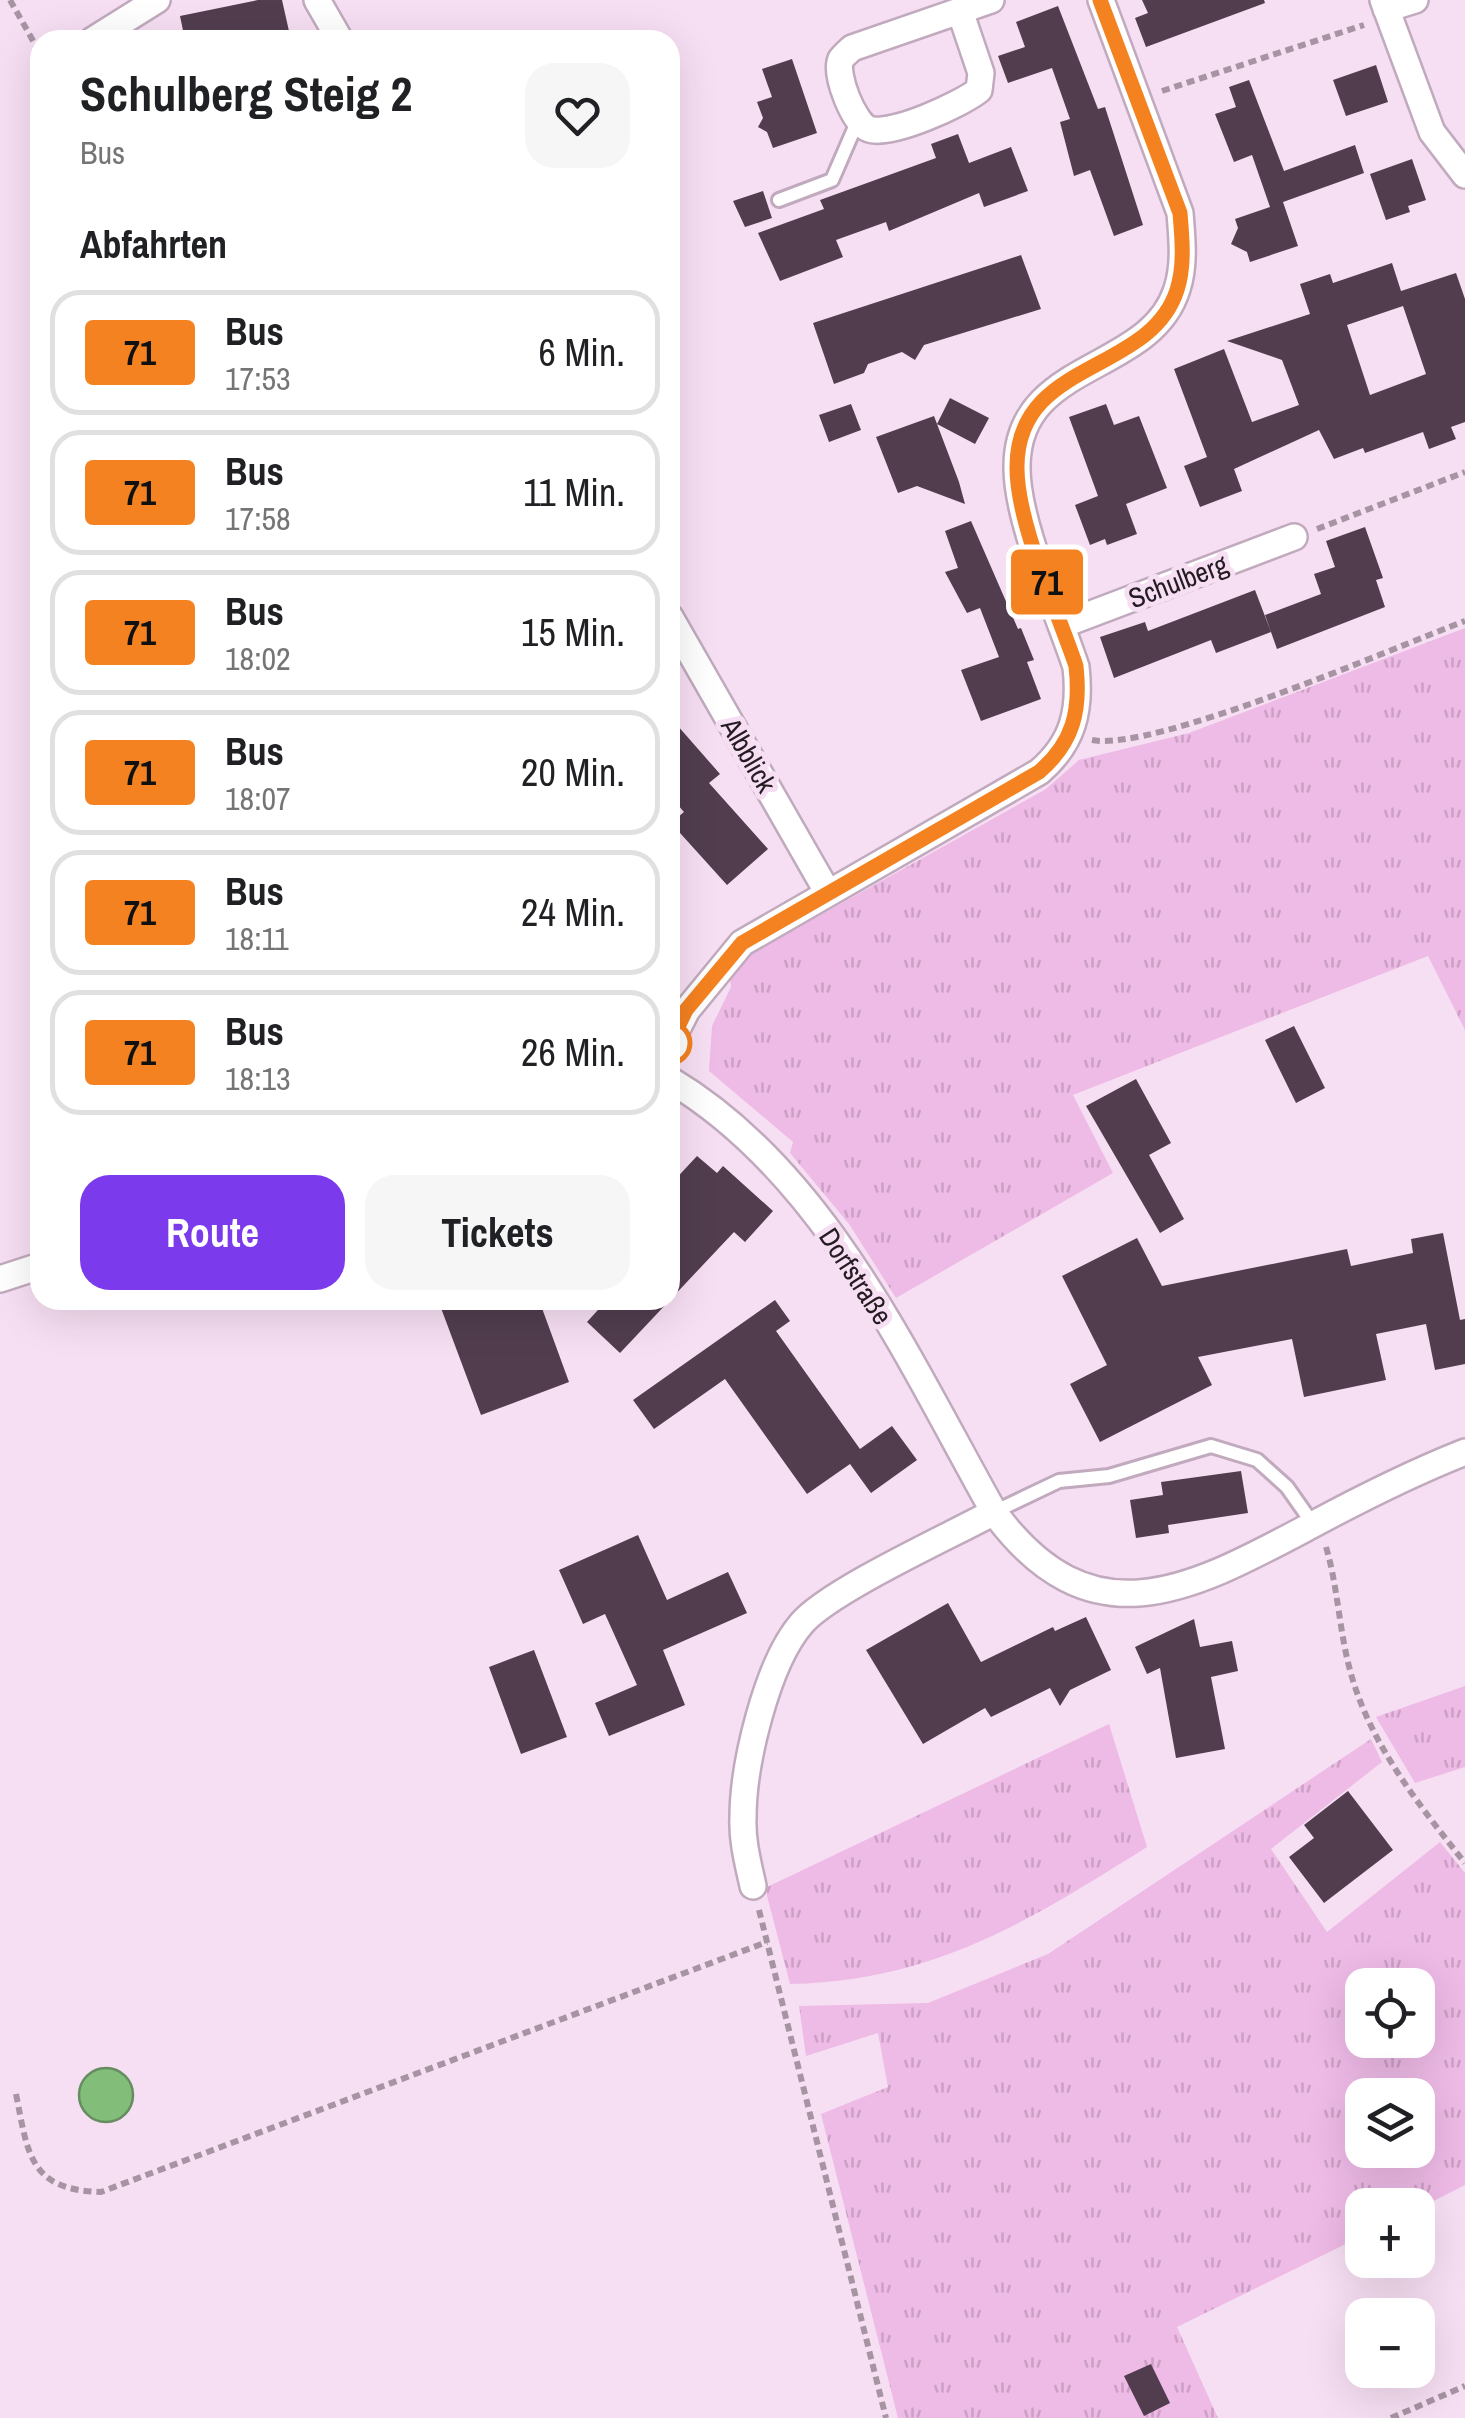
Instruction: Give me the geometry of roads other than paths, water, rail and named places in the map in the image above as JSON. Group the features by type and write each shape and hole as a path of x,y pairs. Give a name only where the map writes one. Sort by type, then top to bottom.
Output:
{"street":[{"path":"109,30 157,0"},
{"path":"317,0 334,30"},
{"path":"960,11 982,73 979,90 964,103 884,131 867,129 858,120 839,72 841,58 852,48 991,0"},
{"path":"680,1004 742,943 1039,772 1072,736 1079,692 1062,625 1020,501 1018,448 1040,403 1069,377 1142,339 1162,318 1177,292 1183,244 1180,213 1100,0"},
{"path":"1415,0 1386,9 1432,132 1465,175"},
{"name":"Schulberg","path":"1062,625 1294,537"},
{"name":"Albblick","path":"680,634 828,893"},
{"name":"Dorfstraße","path":"680,1088 725,1122 821,1222 866,1284 994,1512 1018,1546 1075,1584 1116,1592 1153,1592 1188,1586 1222,1573 1394,1481 1465,1452"},
{"path":"0,1279 30,1269"},
{"path":"753,1886 742,1817 747,1776 759,1724 787,1645 804,1620 832,1601 994,1512"}],"lane":[{"path":"779,200 832,180 858,120"},
{"path":"994,1512 1059,1481 1108,1476 1211,1446 1257,1460 1287,1487 1313,1524"}]}
